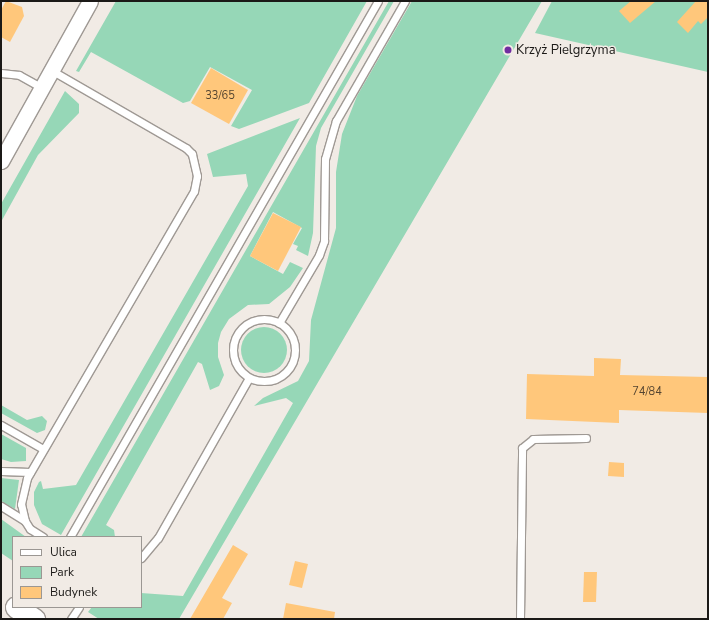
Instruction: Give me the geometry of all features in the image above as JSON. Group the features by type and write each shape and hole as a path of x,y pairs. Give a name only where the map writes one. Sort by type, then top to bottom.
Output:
{"main road":[{"path":"1,597 12,604"},
{"path":"18,608 34,619"}],"street":[{"path":"1,161 90,1"}],"lane":[{"path":"71,536 378,1"},
{"path":"279,323 319,255 324,241 325,159 336,121 405,1"},
{"path":"40,536 30,529 25,521 21,504 30,472 194,191 197,176 192,154 186,148 51,70"},
{"path":"1,73 19,75 42,88"},
{"path":"260,319 279,323 292,337 295,346 291,365 277,378 258,381 249,378 241,372 233,354 237,335 243,328 260,319"},
{"path":"142,557 158,538 249,378"},
{"path":"1,424 43,449"},
{"path":"520,619 522,448 533,439 586,438"},
{"path":"1,471 30,472"},
{"path":"1,506 25,521"},
{"path":"71,619 79,608"}],"green space":[{"path":"116,1 367,1 309,103 239,129 231,126 252,90 210,67 190,101 183,103 91,52 79,72 76,71"},
{"path":"389,1 394,1 321,128 316,146 313,233 308,256 296,250 298,246 293,244 302,228 273,212 250,256 283,274 290,262 303,268 290,287 269,304 248,305 229,319 221,332 218,343 218,357 224,375 219,386 210,390 202,364 198,362 106,525 114,530 115,536 82,536"},
{"path":"412,1 542,1 179,619 99,619 88,612 91,608 142,608 142,593 183,596 293,403 286,398 254,406 263,398 298,381 309,361 311,320 336,228 336,172 342,134 357,96"},
{"path":"552,1 708,1 708,72 535,33"},
{"path":"65,91 79,104 79,113 38,155 1,222 1,204"},
{"path":"300,118 61,535 42,524 34,505 34,492 39,482 41,481 43,489 76,485 248,186 246,174 213,177 207,154"},
{"path":"264,327 277,331 283,337 287,350 283,363 277,369 264,373 251,369 245,363 241,350 245,337 251,331"},
{"path":"1,405 27,420 42,416 47,421 45,430 37,433 1,413"},
{"path":"1,434 26,448 26,461 11,462 1,459"},
{"path":"1,478 19,480 15,509 1,501"},
{"path":"1,519 25,536 12,536 12,560 1,553"}],"building":[{"path":"6,1 22,7 24,16 10,42 1,37 1,10"},
{"path":"631,1 656,1 630,23 619,11"},
{"path":"696,1 708,1 708,17 701,24 698,21 688,33 677,22"},
{"path":"211,68 248,90 229,124 191,103"},
{"path":"273,213 301,227 278,271 250,256"},
{"path":"594,358 621,359 620,375 708,377 708,413 619,410 619,423 526,419 527,374 594,376"},
{"path":"609,462 624,463 624,477 608,476"},
{"path":"233,545 248,554 222,598 232,603 223,619 190,619"},
{"path":"295,561 308,564 302,588 289,585"},
{"path":"584,572 597,572 596,602 583,602"},
{"path":"286,603 335,612 334,619 283,619"}],"place":[{"name":"Krzyż Pielgrzyma","path":"508,50"}]}
